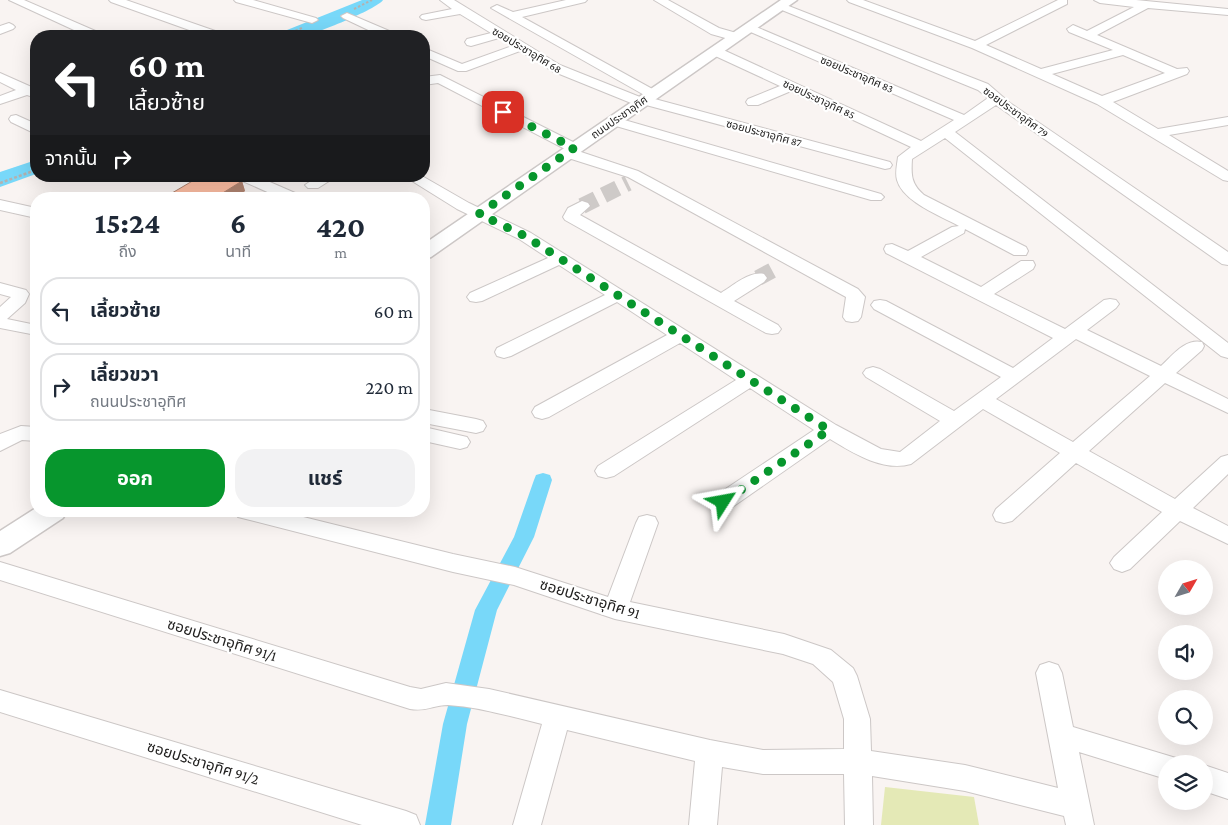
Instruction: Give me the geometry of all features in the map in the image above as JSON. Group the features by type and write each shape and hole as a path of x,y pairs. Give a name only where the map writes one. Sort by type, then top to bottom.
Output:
{"main road":[{"name":"ถนนประชาอุทิศ","path":"430,249 785,3"},
{"path":"0,545 43,517"}],"street":[{"path":"15,0 82,30"},
{"path":"115,0 200,30"},
{"path":"240,0 312,20"},
{"name":"ซอยประชาอุทิศ 68","path":"446,0 556,68 645,99"},
{"path":"512,16 581,0"},
{"name":"ซอยประชาอุทิศ 83","path":"660,0 716,31 743,33 965,120"},
{"path":"853,0 976,45 1042,73 1102,101 1224,171"},
{"path":"1100,0 1228,12"},
{"path":"976,45 1063,2"},
{"name":"ซอยประชาอุทิศ 79","path":"785,3 982,87 1228,260"},
{"path":"1088,35 1147,4"},
{"path":"497,8 645,99"},
{"path":"426,17 462,10"},
{"path":"348,13 379,30"},
{"path":"910,21 925,16"},
{"path":"1073,29 1124,51 1180,71 1102,101"},
{"path":"471,42 499,34"},
{"path":"430,80 520,47"},
{"name":"ซอยประชาอุทิศ 85","path":"715,51 923,147"},
{"path":"1042,73 1124,51"},
{"path":"430,55 462,68"},
{"path":"0,77 30,90"},
{"path":"430,80 440,79 555,140 571,151 614,166 633,180 856,297 852,317"},
{"path":"753,102 791,86"},
{"path":"0,100 30,93"},
{"path":"982,294 1023,258 919,198 909,190 903,180 905,157 987,106 996,98"},
{"name":"ซอยประชาอุทิศ 87","path":"645,99 885,165"},
{"path":"16,119 30,127"},
{"path":"614,121 876,197"},
{"path":"1157,133 1228,121"},
{"path":"946,132 1228,352"},
{"path":"18,139 30,134"},
{"path":"761,164 788,139"},
{"path":"257,182 281,192"},
{"path":"313,185 319,182"},
{"path":"423,182 479,214 525,236 829,430 875,455 890,460 904,459 1110,304"},
{"path":"0,204 30,212"},
{"path":"582,206 574,211 571,216 772,329"},
{"path":"909,257 958,230"},
{"path":"892,248 982,294 1163,375 1228,407"},
{"path":"476,297 561,258"},
{"path":"721,301 788,260"},
{"path":"0,288 20,294 18,299 0,316"},
{"path":"504,352 618,295"},
{"path":"880,305 1014,376"},
{"path":"0,323 30,329"},
{"path":"542,412 681,335"},
{"path":"1004,515 1195,346"},
{"path":"873,373 955,421"},
{"path":"606,472 751,380"},
{"path":"982,400 1177,510 1228,536"},
{"path":"430,417 476,426"},
{"path":"723,502 829,430"},
{"path":"0,444 16,434 30,432"},
{"path":"430,435 460,442"},
{"path":"1122,563 1228,462"},
{"name":"ซอยประชาอุทิศ 91","path":"270,517 516,576 615,609 784,644 822,657 844,676 857,719 859,825"},
{"path":"615,609 646,523"},
{"name":"ซอยประชาอุทิศ 91/1","path":"0,571 410,698 421,700 446,694 489,700 558,716"},
{"path":"1049,673 1079,816"},
{"name":"ซอยประชาอุทิศ 91/2","path":"0,701 404,824"},
{"path":"528,825 558,716 710,752 763,762 858,761 965,778 1079,816"},
{"path":"1062,735 1158,765"},
{"path":"703,825 710,752"},
{"path":"1213,781 1228,786"}],"path":[{"path":"348,13 372,0"},
{"path":"297,30 302,28"},
{"path":"0,183 30,172"}],"green space":[{"path":"885,787 974,797 979,825 881,825"}],"building":[{"path":"191,182 240,182 224,192 174,192"}],"waterway":[{"path":"303,30 360,8 375,0"},
{"path":"0,180 30,169"},
{"path":"438,825 455,724 486,610 524,537 543,480"}],"tunnel":[{"path":"582,206 628,183"},
{"path":"758,278 773,270"}],"route":[{"path":"503,112 574,148 479,214 525,236 829,430 723,502"}]}
